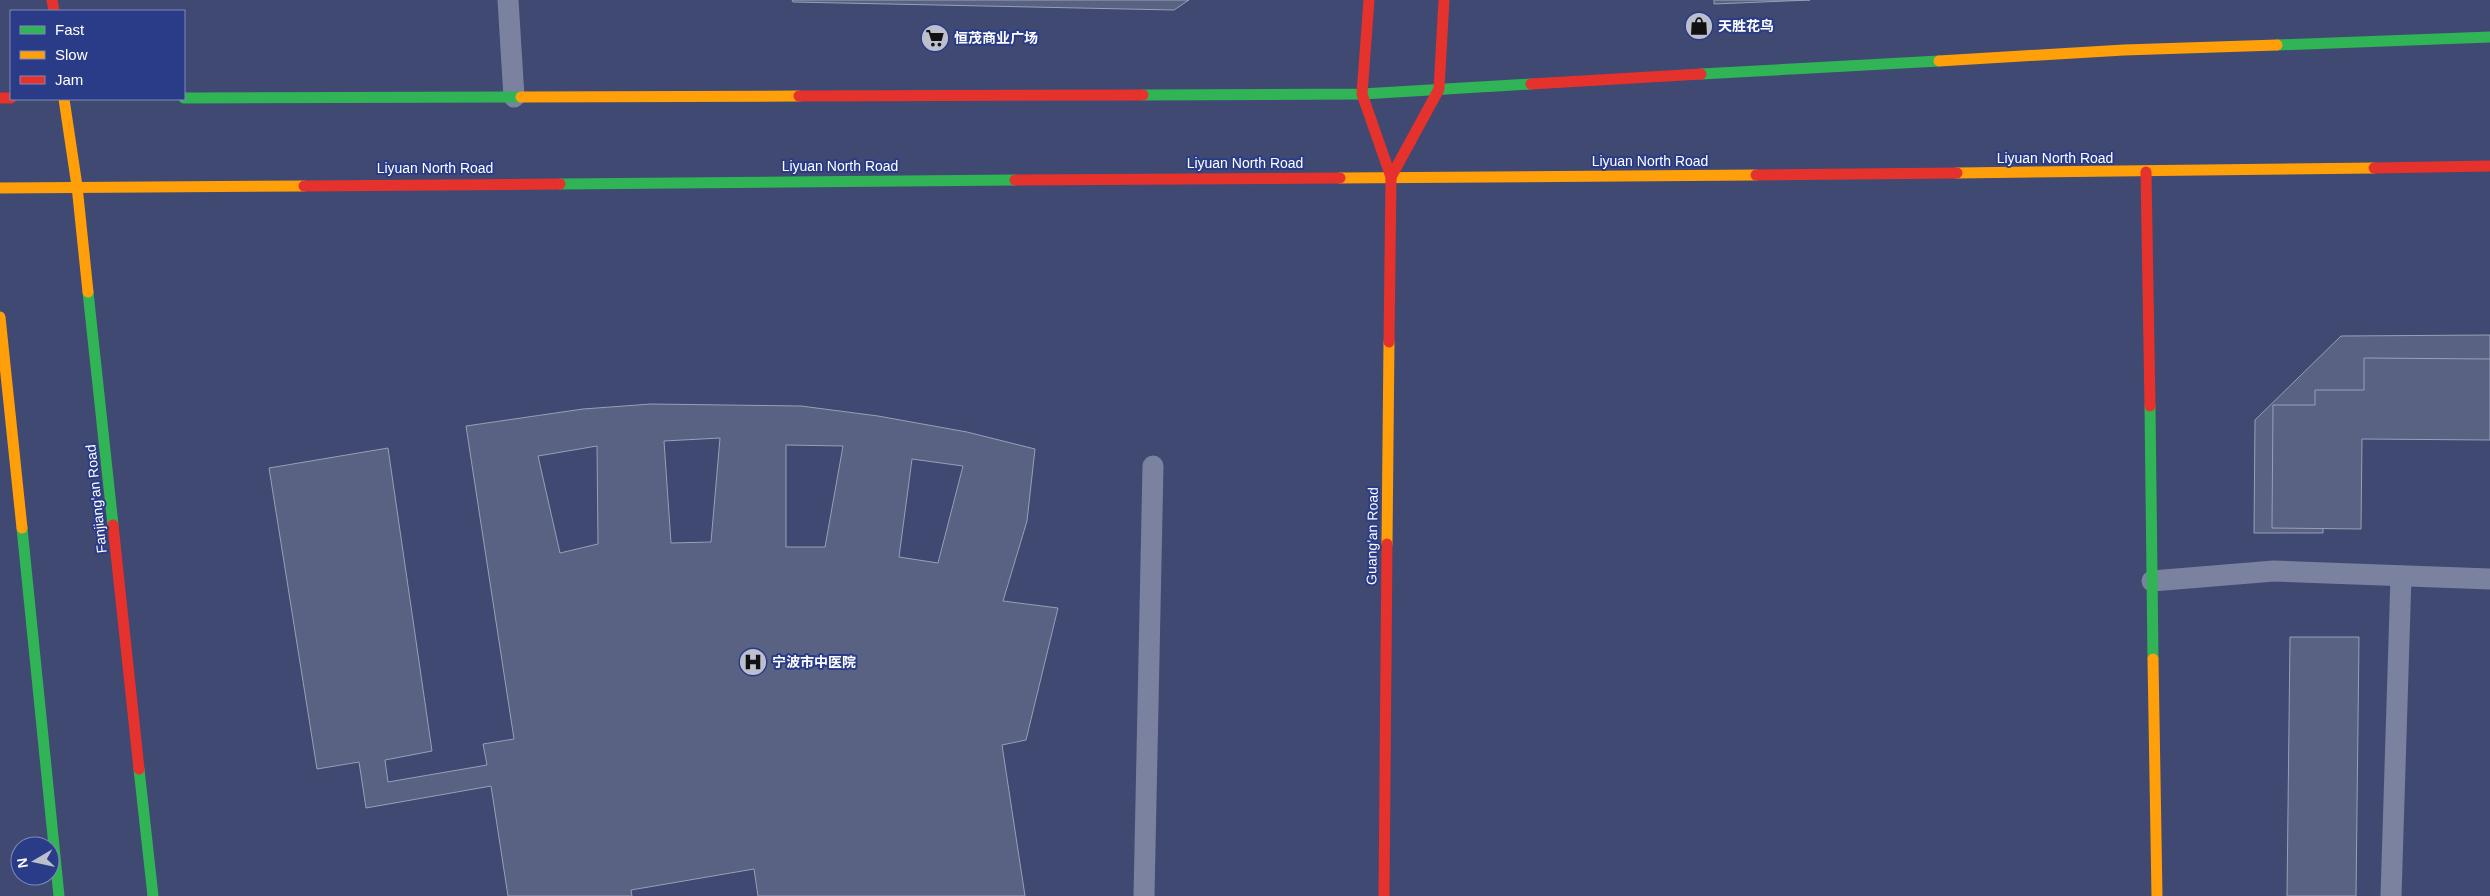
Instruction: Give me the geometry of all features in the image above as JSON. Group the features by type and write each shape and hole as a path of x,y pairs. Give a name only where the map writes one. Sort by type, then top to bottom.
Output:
{"main road":[{"name":"Guang'an Road","path":"1369,0 1362,94 1391,177 1384,896"},
{"name":"Guang'an Road","path":"1391,177 1439,89 1444,0"},
{"path":"185,98 1362,94 2124,50 2490,36"},
{"name":"Fanjiang'an Road","path":"64,100 77,186 153,896"},
{"name":"Liyuan North Road","path":"0,188 2146,172 2490,166"},
{"path":"2146,172 2157,896"},
{"path":"0,317 59,896"}],"lane":[{"path":"508,0 514,97"},
{"path":"1144,896 1153,466"},
{"path":"2152,581 2274,571 2490,579"},
{"path":"2391,896 2401,576"}],"building":[{"path":"792,0 1189,0 1174,10 793,2"},
{"path":"1714,0 1810,0 1714,4"},
{"path":"2490,335 2490,425 2325,425 2323,533 2254,533 2255,420 2341,336"},
{"path":"2364,358 2490,359 2490,440 2362,439 2361,529 2272,528 2273,405 2315,405 2315,390 2364,390"},
{"path":"651,404 801,406 878,416 967,432 1035,449 1027,521 1003,601 1058,608 1026,740 1002,745 1025,896 758,896 754,869 631,890 632,896 508,896 491,786 366,808 359,762 317,769 269,468 388,448 432,751 385,760 388,782 487,765 483,744 514,739 466,426 583,409","holes":["720,438 711,542 671,543 664,441","786,445 843,446 825,547 786,547","597,446 598,544 560,553 538,456","912,459 963,466 938,563 899,557"]},
{"path":"2290,637 2359,637 2356,896 2287,896"}],"traffic: fast":[{"path":"2277,45 2490,37"},
{"path":"1701,74 1939,61"},
{"path":"1143,95 1362,94 1531,84"},
{"path":"185,98 521,97"},
{"path":"560,184 1015,180"},
{"path":"88,292 113,525"},
{"path":"2150,406 2153,659"},
{"path":"22,528 59,896"},
{"path":"139,769 153,896"}],"traffic: slow":[{"path":"1939,61 2124,50 2277,45"},
{"path":"521,97 799,96"},
{"path":"64,100 77,186 88,292"},
{"path":"1957,173 2374,168"},
{"path":"1340,178 1756,175"},
{"path":"0,188 304,186"},
{"path":"0,317 22,528"},
{"path":"1387,544 1389,342"},
{"path":"2153,659 2157,896"}],"traffic: jam":[{"path":"52,0 54,10"},
{"path":"1369,0 1362,94 1391,177 1389,342"},
{"path":"1391,177 1439,89 1444,0"},
{"path":"1531,84 1701,74"},
{"path":"799,96 1143,95"},
{"path":"0,98 10,98"},
{"path":"2374,168 2490,166"},
{"path":"2146,172 2150,406"},
{"path":"1756,175 1957,173"},
{"path":"1015,180 1340,178"},
{"path":"304,186 560,184"},
{"path":"113,525 139,769"},
{"path":"1384,896 1387,544"}],"place":[{"name":"天胜花鸟","path":"1699,26"},
{"name":"恒茂商业广场","path":"935,38"},
{"name":"宁波市中医院","path":"753,662"}]}
